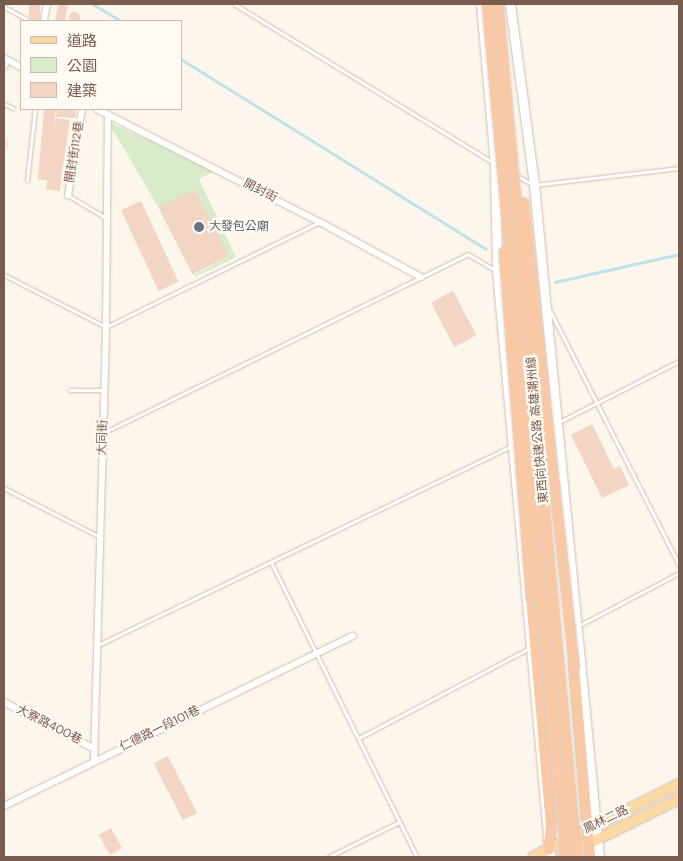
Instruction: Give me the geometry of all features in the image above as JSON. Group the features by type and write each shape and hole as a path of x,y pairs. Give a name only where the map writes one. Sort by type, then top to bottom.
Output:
{"highway":[{"name":"東西向快速公路 高雄潮州線","path":"487,4 499,165 564,857"},
{"name":"東西向快速公路 高雄潮州線","path":"498,4 577,857"},
{"path":"504,62 509,82 528,233 574,667 593,826 594,842 590,857"},
{"path":"499,165 510,342 551,824 550,853"}],"main road":[{"path":"480,4 499,165 497,271 550,853"},
{"path":"510,4 534,185 577,626 593,826"},
{"name":"鳳林二路","path":"533,857 550,853 593,826 679,784"},
{"name":"鳳林二路","path":"564,857 679,799"},
{"path":"594,842 599,857"}],"street":[{"path":"44,20 47,4"},
{"path":"6,59 20,66"},
{"name":"開封街112巷","path":"68,196 82,110"},
{"name":"開封街","path":"99,110 320,222 421,277"},
{"name":"大同街","path":"94,761 106,327 108,115"},
{"name":"仁德路一段101巷","path":"4,806 316,652 353,636"},
{"name":"大寮路400巷","path":"4,702 95,748"}],"lane":[{"path":"234,4 534,185 679,168"},
{"path":"4,7 25,18"},
{"path":"4,68 6,59"},
{"path":"4,104 13,108"},
{"path":"27,180 35,110"},
{"path":"68,196 107,219"},
{"path":"4,275 106,327 320,222"},
{"path":"103,433 468,254 544,302 552,310 679,565"},
{"path":"97,645 512,446 679,361"},
{"path":"70,390 104,390"},
{"path":"4,488 100,537"},
{"path":"271,562 417,857"},
{"path":"577,626 679,573"},
{"path":"358,738 530,648"},
{"path":"328,857 399,822"}],"green space":[{"path":"108,122 217,170 199,179 236,257 195,277 194,275 229,256 195,190 159,208"}],"building":[{"path":"29,4 40,4 40,20 29,20"},
{"path":"58,4 68,5 65,20 55,20"},
{"path":"74,11 79,15 78,20 70,20 68,17"},
{"path":"44,110 56,110 50,181 38,180"},
{"path":"57,110 76,110 75,118 56,117"},
{"path":"56,118 70,120 60,191 46,189"},
{"name":"大發包公廟","path":"195,189 229,256 193,274 158,208"},
{"path":"141,201 179,282 159,291 121,210"},
{"path":"453,291 476,335 454,347 431,303"},
{"path":"592,424 614,469 620,466 629,485 602,498 571,435"},
{"path":"168,756 197,813 183,820 154,763"},
{"path":"111,828 122,848 110,855 99,835"}],"waterway":[{"path":"93,4 119,20"},
{"path":"182,60 486,249"},
{"path":"555,282 679,254"}],"place":[{"name":"大發包公廟","path":"199,227"}]}
